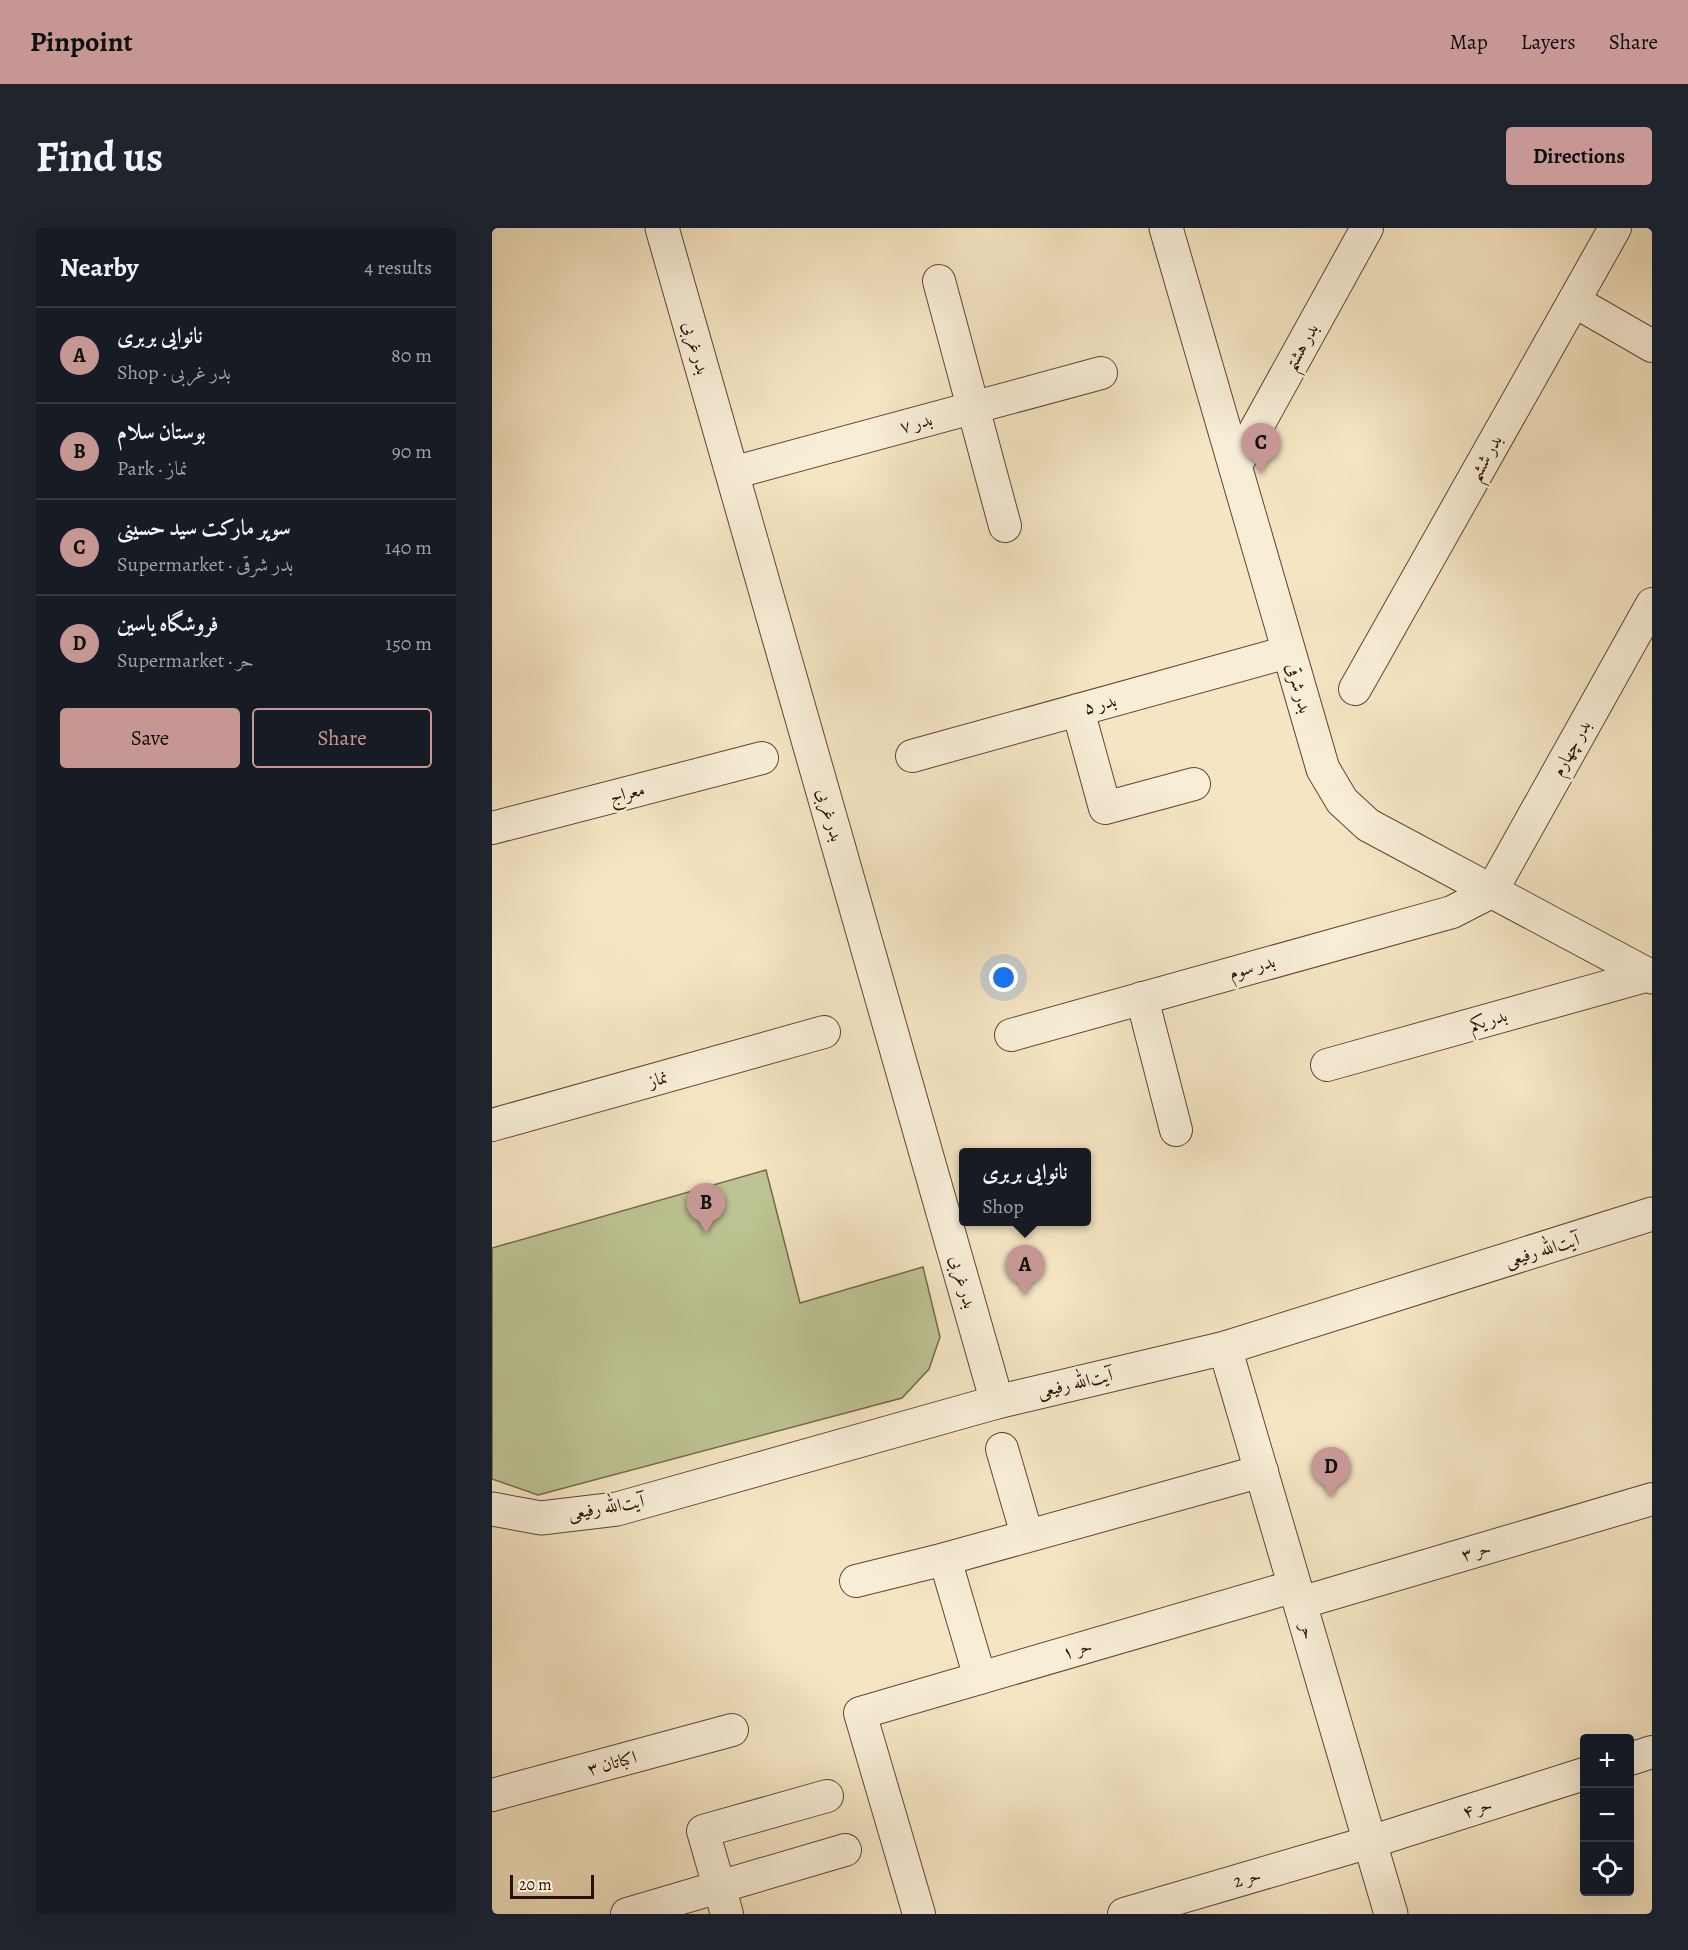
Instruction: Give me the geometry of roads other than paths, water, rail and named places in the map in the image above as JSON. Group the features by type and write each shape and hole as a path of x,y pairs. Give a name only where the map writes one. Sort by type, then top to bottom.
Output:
{"street":[{"name":"بدر غربی","path":"662,228 997,1402"},
{"name":"بدر شرقی","path":"1166,228 1323,769 1342,801 1368,825 1650,976"},
{"name":"بدر هشتم","path":"1235,466 1367,228"},
{"name":"بدر ششم","path":"1355,689 1615,228"},
{"path":"939,280 1005,526"},
{"path":"1574,301 1652,346"},
{"name":"بدر ۷","path":"732,473 1101,373"},
{"name":"بدر چهارم","path":"1491,892 1650,611"},
{"name":"بدر ۵","path":"912,756 1288,652"},
{"path":"1078,710 1105,808 1194,784"},
{"name":"معراج","path":"492,828 762,758"},
{"name":"بدر سوم","path":"1011,1035 1452,912 1491,892"},
{"name":"بدر یکم","path":"1327,1065 1650,976"},
{"path":"1142,998 1176,1130"},
{"name":"نماز","path":"492,1125 824,1032"},
{"name":"آیت‌الله رفیعی","path":"492,1509 541,1518 617,1509 997,1402 1226,1348 1652,1214"},
{"name":"حر","path":"1226,1348 1391,1914"},
{"path":"1002,1449 1027,1535"},
{"path":"856,1581 945,1559 1262,1471"},
{"name":"حر ۳","path":"1298,1594 1652,1499"},
{"path":"945,1559 980,1678"},
{"name":"حر ۱","path":"919,1914 860,1713 980,1678 1298,1594"},
{"name":"اکباتان ۳","path":"492,1795 732,1730"},
{"path":"1634,1757 1652,1752"},
{"name":"حر ۴","path":"1370,1842 1580,1775"},
{"path":"723,1901 703,1831 826,1796"},
{"name":"حر 2","path":"1124,1914 1370,1842"},
{"path":"627,1914 723,1901 845,1850"}],"place":[{"name":"سوپر مارکت سید حسینی","path":"1261,473"},
{"name":"بوستان سلام","path":"706,1233"},
{"name":"نانوایی بربری","path":"1025,1295"},
{"name":"فروشگاه یاسین","path":"1331,1497"}]}
